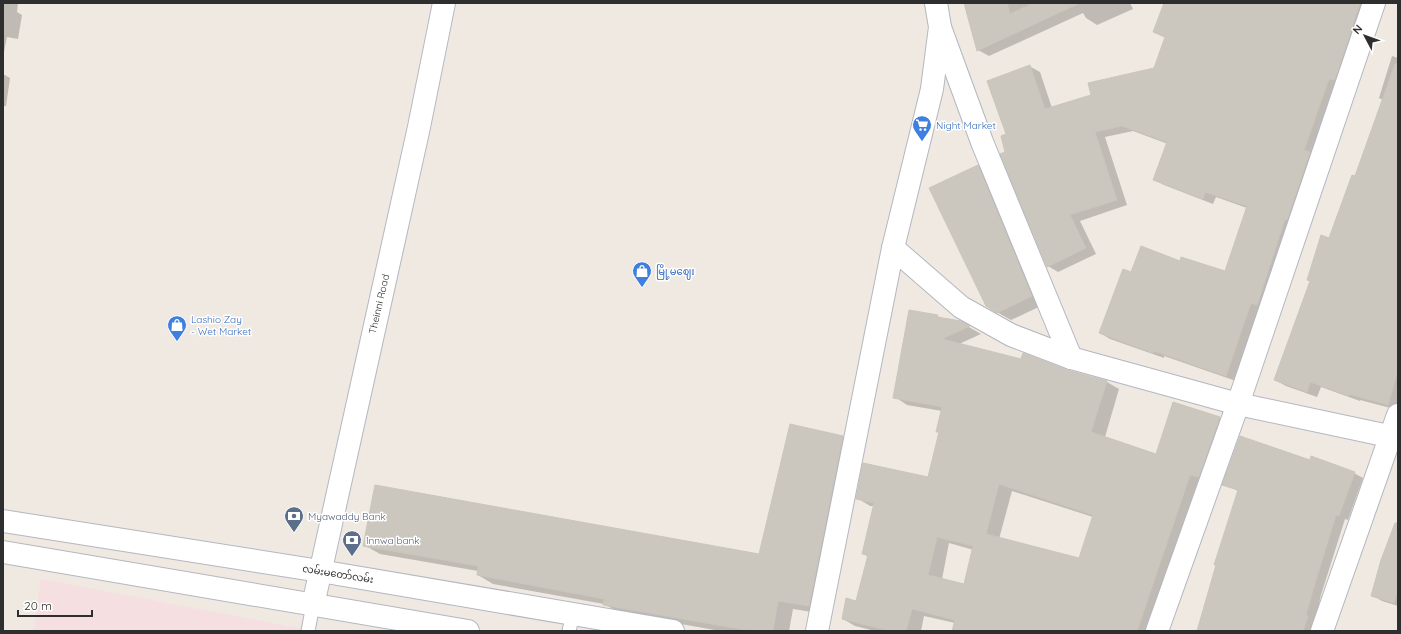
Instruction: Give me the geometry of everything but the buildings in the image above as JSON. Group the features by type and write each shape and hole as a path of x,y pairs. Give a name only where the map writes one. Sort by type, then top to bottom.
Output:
{"main road":[{"name":"Theinni Road","path":"313,605 419,127 444,3"},
{"path":"936,3 940,27 982,142 1071,358"},
{"path":"1156,631 1238,404 1374,3"},
{"path":"817,631 893,248 932,89 940,27"},
{"path":"893,248 961,307 1011,335 1071,358 1238,404 1394,438"},
{"path":"1322,631 1394,438 1398,415"},
{"name":"လမ်းမတော်လမ်း","path":"7,522 320,571 571,623 673,631"},
{"path":"7,522 6,553 468,631"}],"lane":[{"path":"308,631 313,605"}],"shaded area":[{"path":"41,579 314,631 34,631"}],"place":[{"name":"Night Market","path":"922,142"},
{"name":"မြို့မဈေး","path":"642,288"},
{"name":"Lashio Zay - Wet Market","path":"177,342"},
{"name":"Myawaddy Bank","path":"294,533"},
{"name":"Innwa bank","path":"352,557"}]}
